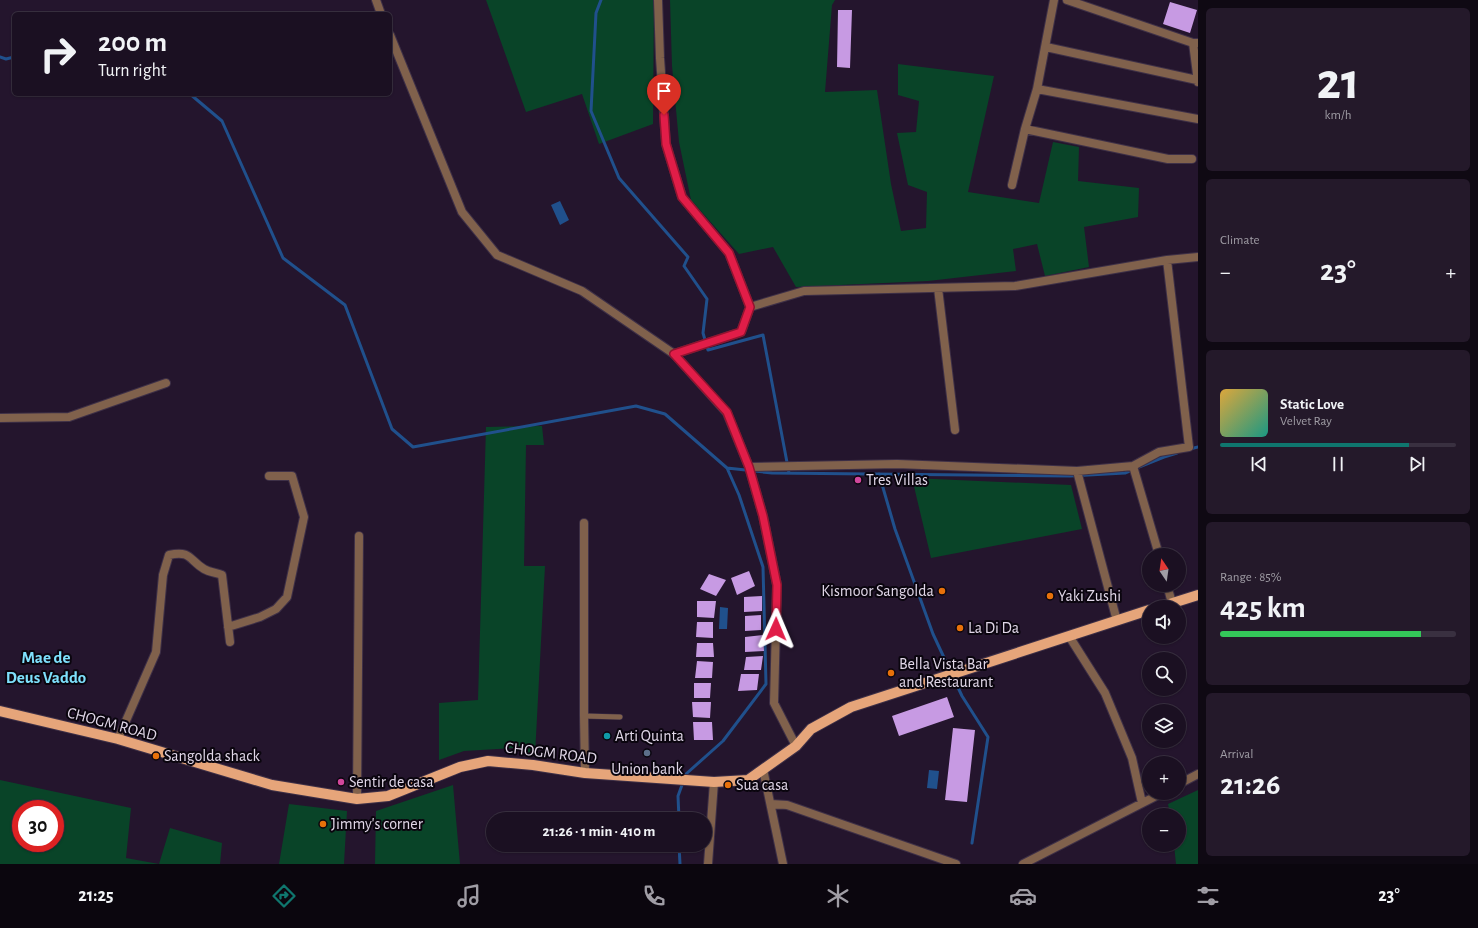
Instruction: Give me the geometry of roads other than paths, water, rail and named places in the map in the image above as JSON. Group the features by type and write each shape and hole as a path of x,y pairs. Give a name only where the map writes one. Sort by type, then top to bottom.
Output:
{"main road":[{"path":"1182,600 1198,595"},
{"name":"CHOGM ROAD","path":"0,710 118,739 272,785 357,799 388,796 460,767 488,761 533,765 585,773 714,782 748,780 796,746 811,729 851,706 1142,612"}],"street":[{"path":"376,0 380,12"},
{"path":"658,0 660,58 666,144 682,197 729,253 750,307 741,332 674,354"},
{"path":"1012,185 1025,129 1037,90 1054,0"},
{"path":"1046,47 1198,81 1195,43 1068,0"},
{"path":"392,40 462,212 497,255 582,290 674,354 727,412 749,467 763,516 777,585 774,703 796,746"},
{"path":"1037,90 1198,119"},
{"path":"1025,129 1168,159 1192,159"},
{"path":"750,307 804,291 1015,286 1167,260 1198,257"},
{"path":"749,467 897,464 1077,472 1133,466 1159,452 1189,447 1167,260"},
{"path":"938,288 955,430"},
{"path":"0,418 69,417 166,383"},
{"path":"1133,466 1157,548"},
{"path":"1077,472 1117,621"},
{"path":"228,627 260,617 276,609 287,597 304,517 292,476 270,476"},
{"path":"584,523 585,773"},
{"path":"357,799 359,536"},
{"path":"118,739 156,652 163,575 169,555 178,553 188,556 204,569 222,575 230,642"},
{"path":"1069,636 1105,693 1132,758 1142,803"},
{"path":"763,769 783,864"},
{"path":"1186,780 1198,774"},
{"path":"708,864 714,782"},
{"path":"1023,864 1148,800"},
{"path":"770,804 787,805 956,864"}],"lane":[{"path":"584,716 620,717"}],"water":[{"path":"560,201 569,220 560,225 551,205"},
{"path":"720,607 728,608 727,629 719,629"},
{"path":"929,770 939,771 937,789 927,788"}],"waterway":[{"path":"601,0 596,13 591,111 619,178 688,257 684,266 707,299 703,333 708,350 763,335 789,473"},
{"path":"0,57 6,59 12,58"},
{"path":"192,96 222,121 283,258 345,305 392,429 413,447 636,406 665,414 727,468 739,495 763,567 766,684 723,741 686,774 678,796 679,812"},
{"path":"1190,449 1198,447"},
{"path":"1139,467 1177,453"},
{"path":"727,468 772,473 1070,476 1125,473 1132,470"},
{"path":"879,474 895,529 933,634 962,696 988,737 972,843"},
{"path":"679,852 680,864"}],"place":[{"name":"Tres Villas","path":"858,480"},
{"name":"Kismoor Sangolda","path":"942,591"},
{"name":"Yaki Zushi","path":"1050,596"},
{"name":"La Di Da","path":"960,628"},
{"name":"Bella Vista Bar and Restaurant","path":"891,673"},
{"name":"Arti Quinta","path":"607,736"},
{"name":"Union bank","path":"647,753"},
{"name":"Sangolda shack","path":"156,756"},
{"name":"Sentir de casa","path":"341,782"},
{"name":"Sua casa","path":"728,785"},
{"name":"Jimmy's corner","path":"323,824"}],"district":[{"name":"Mae de Deus Vaddo","path":"46,667"}]}
